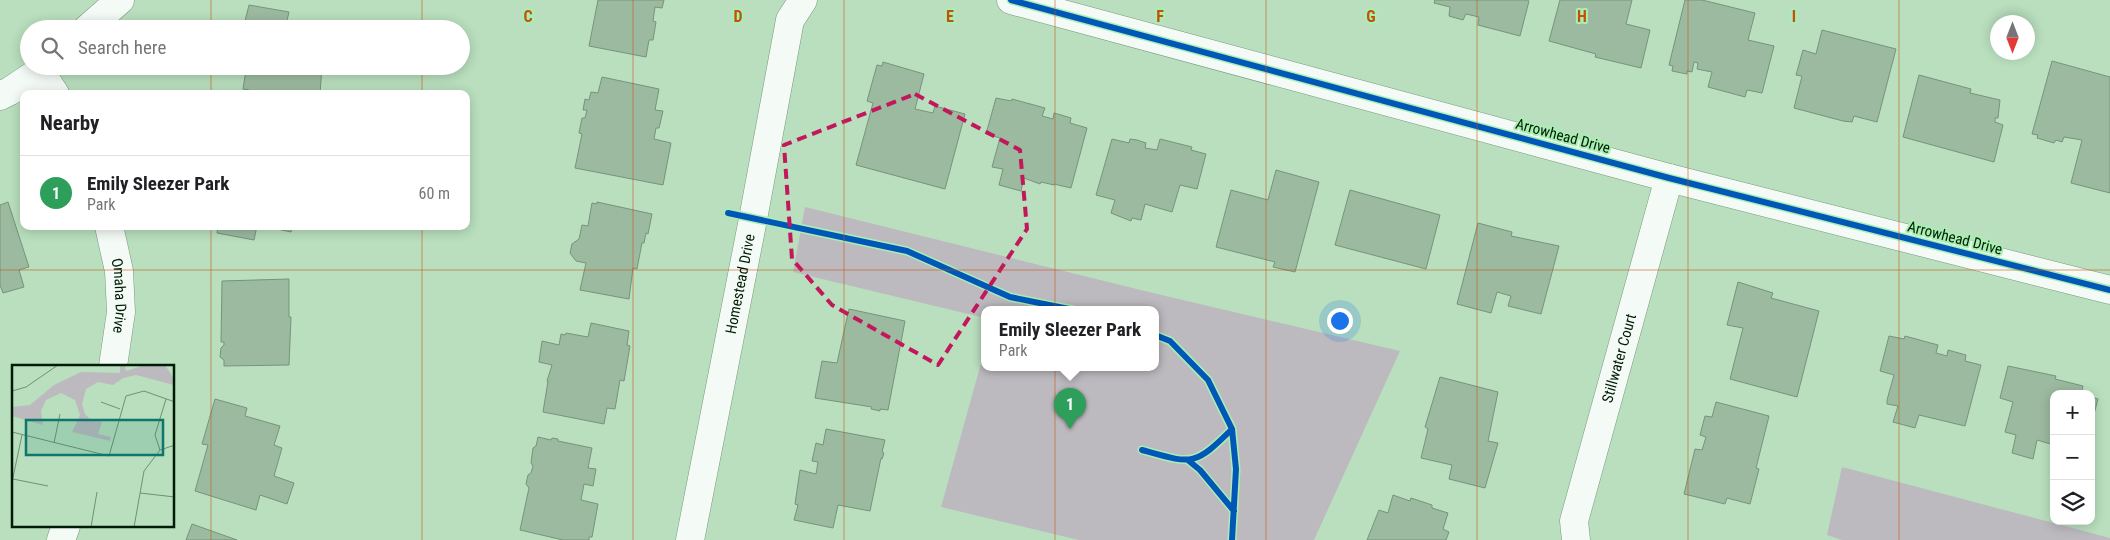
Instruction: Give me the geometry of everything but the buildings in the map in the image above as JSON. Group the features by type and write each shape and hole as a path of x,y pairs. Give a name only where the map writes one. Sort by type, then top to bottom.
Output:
{"street":[{"path":"98,20 120,0"},
{"name":"Homestead Drive","path":"690,540 754,219 790,20 803,0"},
{"name":"Arrowhead Drive","path":"1011,0 1669,178 2110,290"},
{"path":"0,96 33,75"},
{"path":"46,75 53,90"},
{"name":"Stillwater Court","path":"1576,540 1574,521 1669,178"},
{"name":"Omaha Drive","path":"110,230 119,271 121,312 113,365"},
{"path":"61,540 65,528"}],"highlighted area":[{"path":"915,94 1020,150 1027,229 938,365 832,305 792,259 784,145"}],"shaded area":[{"path":"805,207 1153,293 1400,351 1314,540 1079,540 941,507 981,363 981,371 1159,371 1159,306 981,306 981,317 793,272"},
{"path":"1842,467 2050,522 2050,525 2061,525 2110,538 2110,540 1842,540 1827,535"}],"cycle path":[{"path":"1011,0 1669,178 2110,290"},
{"path":"728,213 907,251 1010,297 1054,306"},
{"path":"1159,337 1170,341 1208,380 1232,429 1236,469 1232,540"},
{"path":"1142,450 1182,460 1192,459 1209,450 1232,429"},
{"path":"1189,461 1200,470 1234,511"}],"place":[{"name":"Emily Sleezer Park","path":"1070,429"}]}
